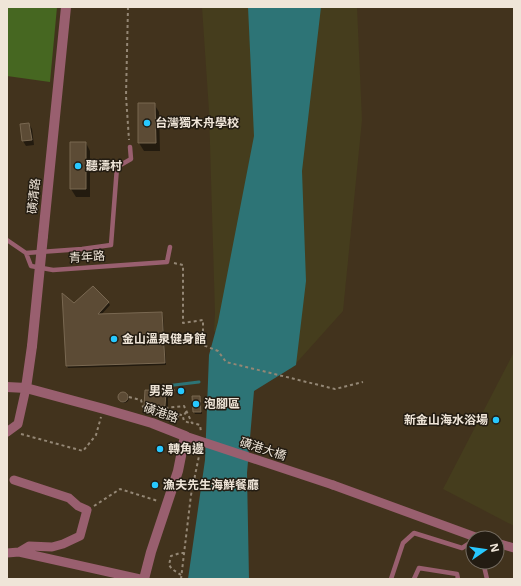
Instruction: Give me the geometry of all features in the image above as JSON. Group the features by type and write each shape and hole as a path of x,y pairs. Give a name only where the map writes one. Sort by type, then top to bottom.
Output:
{"street":[{"name":"磺清路","path":"26,388 32,346 66,7"},
{"name":"磺港路","path":"7,387 26,388 104,409 152,423 185,436 178,471 151,552 144,579"},
{"path":"8,432 18,424 26,388"},
{"name":"磺港大橋","path":"185,436 333,485 465,533"},
{"path":"14,480 69,498 78,506 87,510 80,536 63,544 52,547 29,546 19,552"},
{"path":"7,553 19,552 140,579"}],"lane":[{"path":"26,253 82,249 111,245 117,167 131,159 130,147"},
{"name":"青年路","path":"7,240 26,253 31,266 53,270 167,262"},
{"path":"167,262 170,247"},
{"path":"391,579 403,543 414,533 462,548 465,546"},
{"path":"414,579 419,568 456,574 458,579"}],"path":[{"path":"128,7 126,96 130,147"},
{"path":"167,262 183,265 183,322 203,320 204,345 218,351 226,362 335,389 363,382"},
{"path":"174,392 174,389 177,390"},
{"path":"129,397 141,400 143,407 165,408 184,406 192,423"},
{"path":"156,414 157,410 180,418 181,414 165,408"},
{"path":"8,432 83,451 96,435 104,409"},
{"path":"186,412 183,417 184,421 200,425 201,437"},
{"path":"181,579 191,494 200,449"},
{"path":"87,510 120,489 167,504"},
{"path":"181,574 172,569 169,564 171,556 180,552 184,553"}],"green space":[{"path":"7,7 57,7 50,82 7,76"}],"sand":[{"path":"202,7 357,7 362,120 343,311 291,369 214,331 215,313 209,111"},
{"name":"新金山海水浴場","path":"514,352 514,526 443,489"}],"water":[{"path":"248,7 321,7 302,171 306,281 296,365 254,391 247,473 249,579 188,579 205,460 209,355 218,322 254,136"}],"building":[{"name":"台灣獨木舟學校","path":"138,103 155,103 156,143 138,143"},
{"path":"29,123 32,140 22,141 20,124"},
{"name":"聽濤村","path":"70,142 86,142 86,189 70,189"},
{"name":"金山溫泉健身館","path":"93,286 109,302 98,314 162,312 165,363 66,366 62,293 74,303"},
{"path":"145,390 166,391 165,406 144,406"},
{"path":"121,392 125,392 127,393 127,401 121,402 118,399 118,395"},
{"name":"泡腳區","path":"192,396 200,396 201,412 193,412"}],"waterway":[{"path":"166,390 166,386 199,382"}],"place":[{"name":"台灣獨木舟學校","path":"147,123"},
{"name":"聽濤村","path":"78,166"},
{"name":"金山溫泉健身館","path":"114,339"},
{"name":"男湯","path":"181,391"},
{"name":"泡腳區","path":"196,404"},
{"name":"新金山海水浴場","path":"496,420"},
{"name":"轉角邊","path":"160,449"},
{"name":"漁夫先生海鮮餐廳","path":"155,485"}]}
